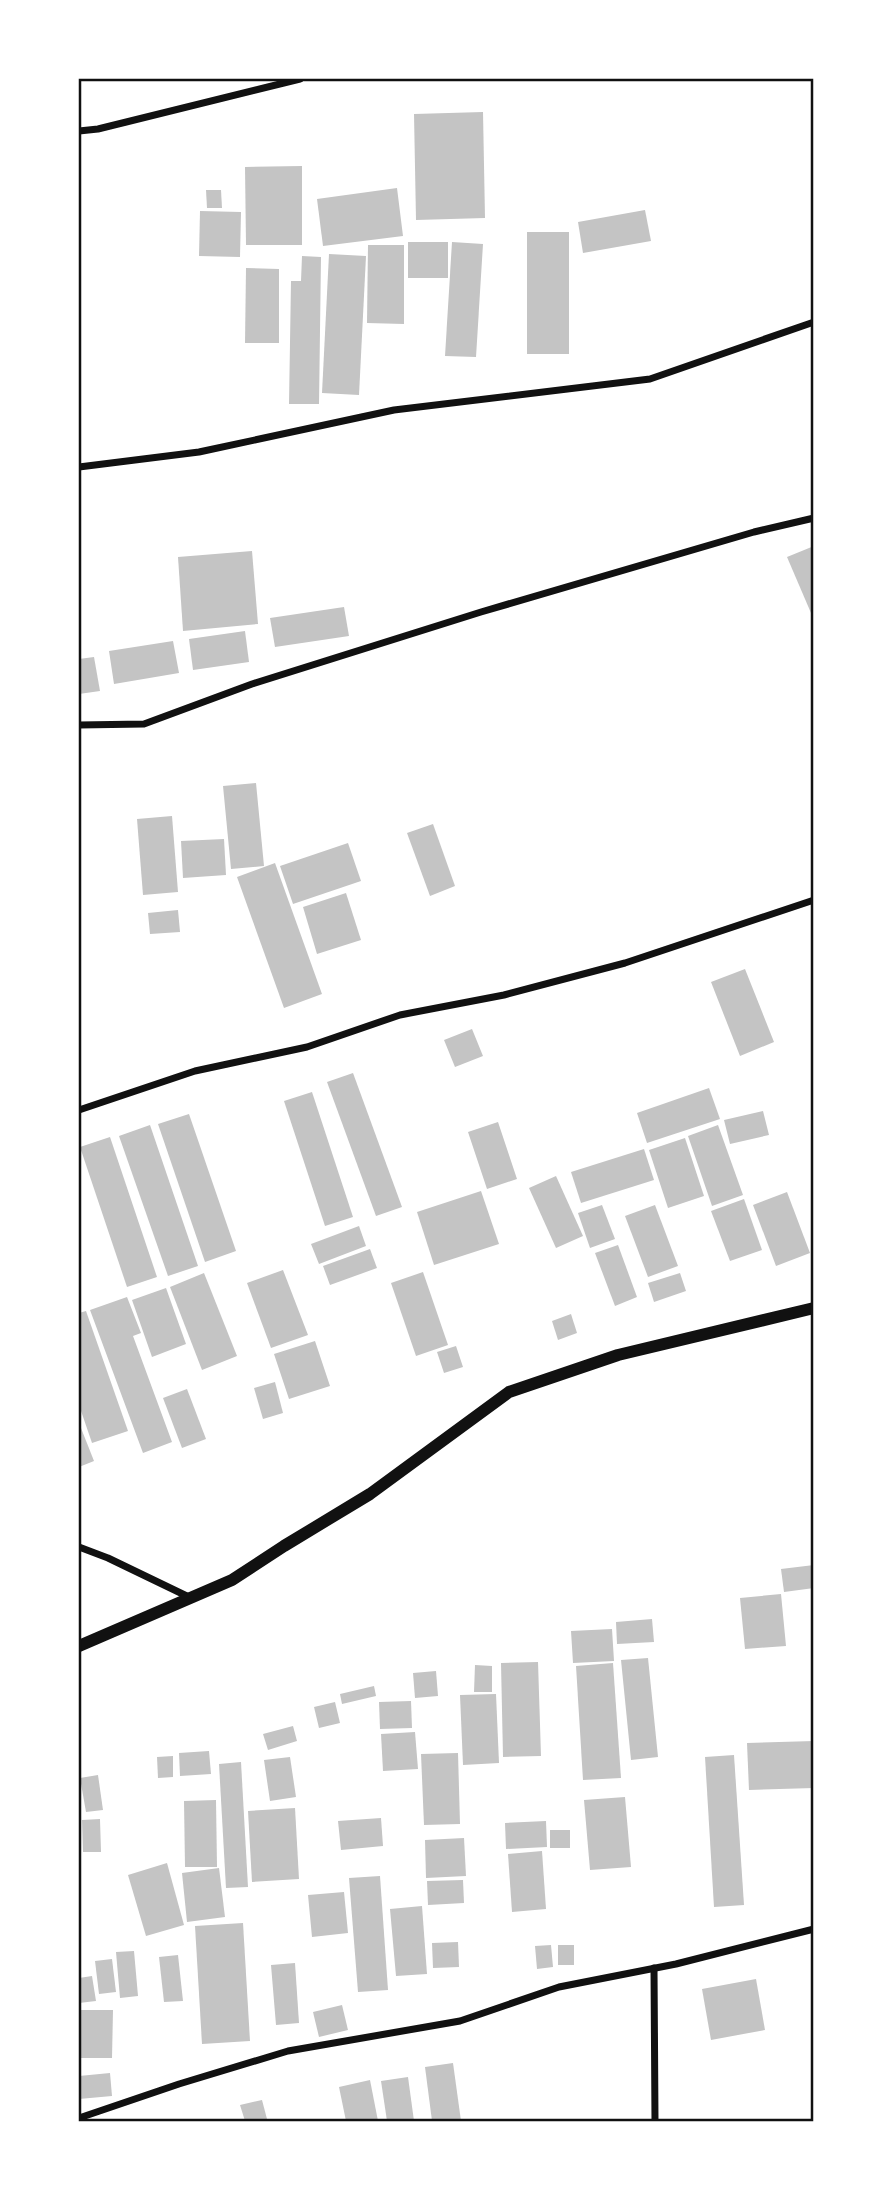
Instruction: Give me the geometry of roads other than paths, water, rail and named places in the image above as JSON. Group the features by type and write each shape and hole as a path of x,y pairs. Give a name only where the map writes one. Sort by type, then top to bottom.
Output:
{"street":[{"path":"79,131 98,130 300,79"},
{"path":"79,467 199,452 394,410 650,379 814,322"},
{"path":"79,725 144,724 252,684 469,616 754,532 814,518"},
{"path":"79,1110 195,1071 307,1047 400,1015 504,995 625,963 814,900"},
{"path":"79,1646 232,1580 370,1494 509,1392 618,1355 814,1308"},
{"path":"79,1547 192,1598"},
{"path":"79,2118 178,2084 288,2051 460,2021 559,1987 764,1943 814,1929"},
{"path":"654,1968 655,2121"}]}
